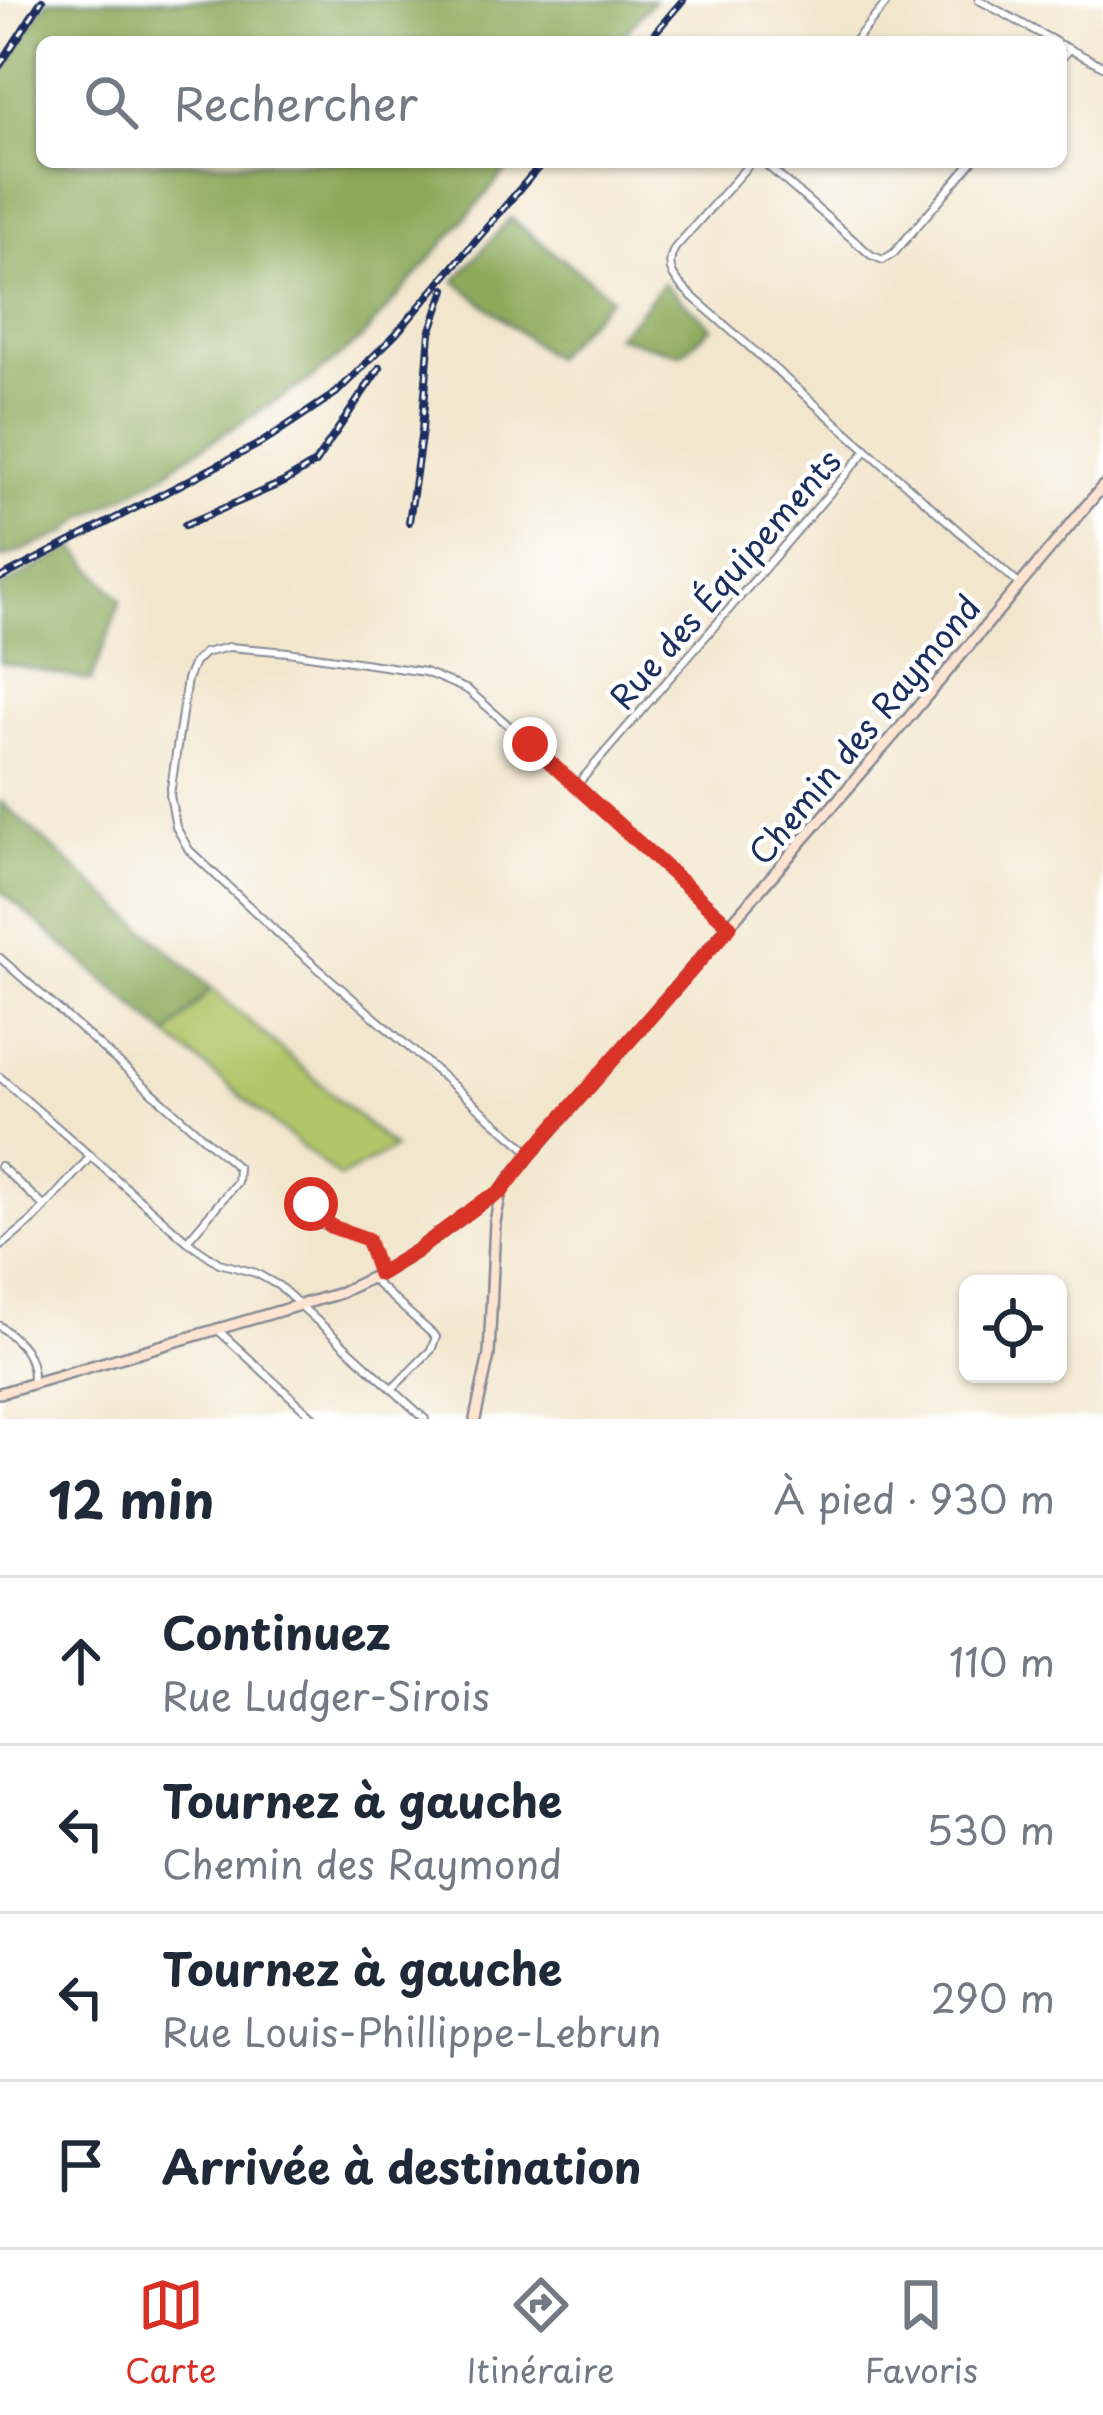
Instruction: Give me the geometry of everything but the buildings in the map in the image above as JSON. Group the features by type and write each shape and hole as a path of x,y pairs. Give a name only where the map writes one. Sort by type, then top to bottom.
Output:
{"street":[{"path":"859,36 890,0"},
{"path":"979,0 1045,36"},
{"path":"1067,48 1103,67"},
{"path":"746,168 675,248 670,271 694,298 867,449"},
{"path":"770,168 871,255 883,260 967,168"},
{"name":"Rue des Équipements","path":"577,785 867,449 1021,586"},
{"name":"Chemin des Raymond","path":"0,1393 299,1307 375,1277 501,1192 1103,486"},
{"path":"531,1153 189,850 172,813 172,772 194,663 205,653 229,647 288,652 424,672 468,690 730,926"},
{"path":"0,958 238,1168 237,1182 187,1240"},
{"path":"0,1077 187,1240 219,1263 256,1273 279,1286 424,1419"},
{"path":"0,1247 91,1156"},
{"path":"0,1166 45,1207"},
{"path":"475,1419 488,1355 501,1192"},
{"path":"330,1226 316,1206 304,1208 303,1218 308,1222 367,1239 375,1277 436,1337 431,1350 392,1388"},
{"path":"0,1326 31,1358 33,1383"},
{"path":"219,1331 315,1419"}],"green space":[{"path":"48,0 654,0 622,36 36,36 36,168 509,168 362,338 314,377 68,532 4,558 0,557 0,75"},
{"path":"510,218 611,297 552,358 455,281"},
{"path":"663,283 712,327 681,354 615,336"},
{"path":"74,547 121,600 91,681 0,662 0,588"},
{"path":"0,801 211,988 168,1036 0,890"},
{"path":"211,988 394,1148 340,1178 168,1036"}],"railway":[{"path":"0,65 42,0"},
{"path":"652,36 683,0"},
{"path":"0,578 261,443 336,393 395,335 538,168"},
{"path":"409,522 430,333 445,289"},
{"path":"185,525 284,482 315,463 380,367"}],"route":[{"path":"311,1204 330,1226 367,1239 379,1274 415,1252 501,1192 730,926 530,744"}]}
